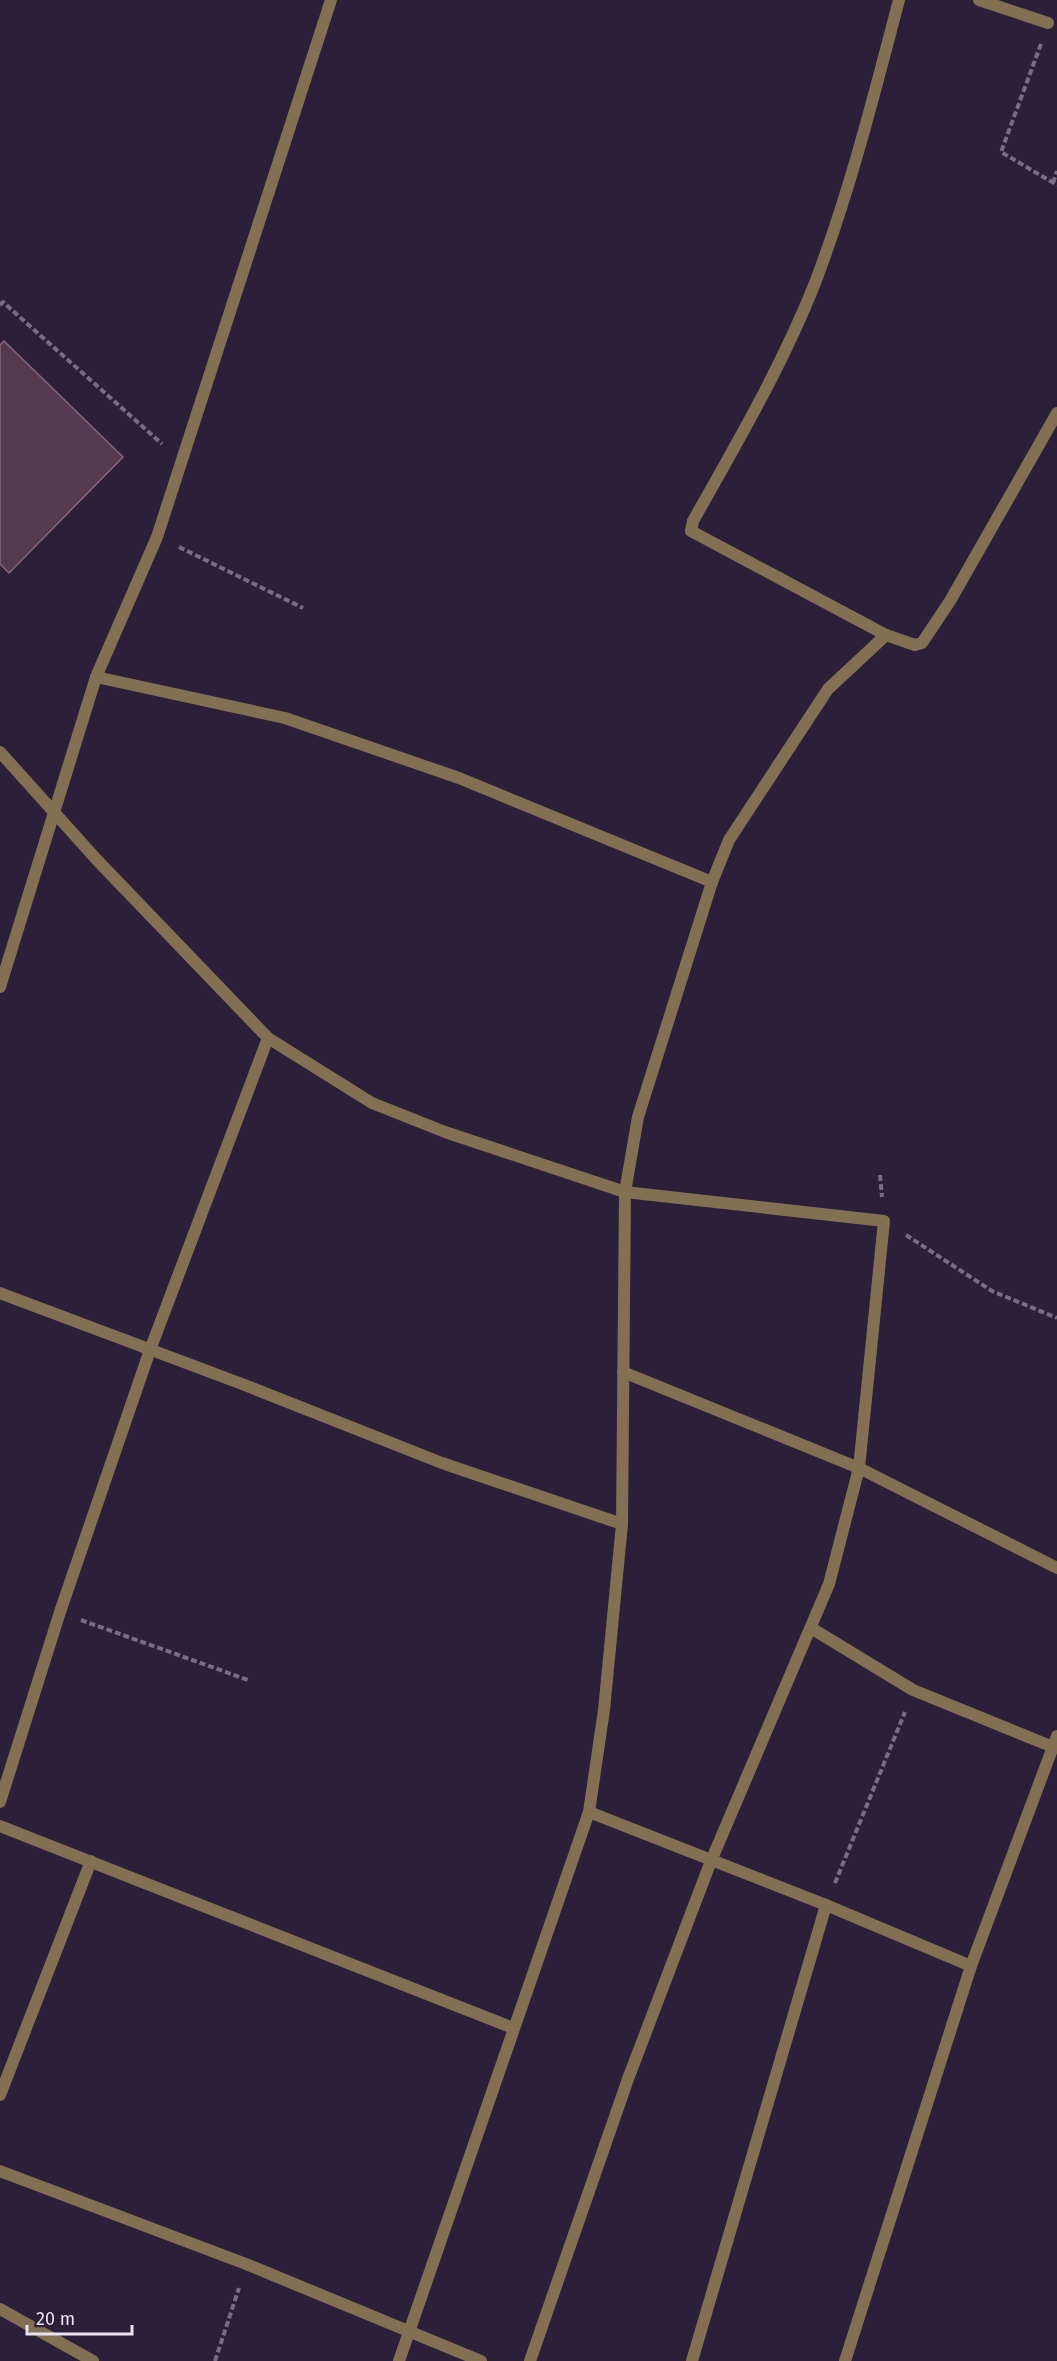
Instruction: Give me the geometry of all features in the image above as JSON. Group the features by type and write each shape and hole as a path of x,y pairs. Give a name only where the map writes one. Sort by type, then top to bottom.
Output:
{"street":[{"path":"0,987 96,677 157,537 330,0"},
{"path":"899,0 860,146 815,282 770,384 693,521 691,531 885,635 915,645 922,643 950,601 1057,413"},
{"path":"980,0 1048,23"},
{"path":"399,2361 589,1812 604,1710 622,1524 625,1192 638,1117 712,882 729,840 828,689 885,635"},
{"path":"96,677 285,718 459,778 712,882"},
{"path":"0,752 53,812 268,1038 372,1103 445,1132 625,1192 884,1221 859,1468 829,1584 711,1862 628,2079 530,2361"},
{"path":"0,1802 60,1612 150,1350 268,1038"},
{"path":"0,1293 442,1463 622,1524"},
{"path":"624,1372 859,1468 1057,1568"},
{"path":"812,1628 914,1690 1055,1741 971,1966 845,2361"},
{"path":"589,1812 711,1862 826,1905 971,1966"},
{"path":"0,1826 513,2028"},
{"path":"0,2095 91,1861"},
{"path":"692,2361 826,1905"},
{"path":"0,2171 246,2264 481,2361"},
{"path":"0,2309 93,2361"}],"path":[{"path":"1048,23 1001,152 1055,184 1057,171"},
{"path":"0,305 3,302 180,461"},
{"path":"157,537 303,608"},
{"path":"880,1175 884,1221 992,1291 1057,1318"},
{"path":"60,1612 248,1680"},
{"path":"826,1905 914,1690"},
{"path":"215,2361 246,2264"}],"building":[{"path":"4,341 123,457 9,573 0,564 0,345"}]}
